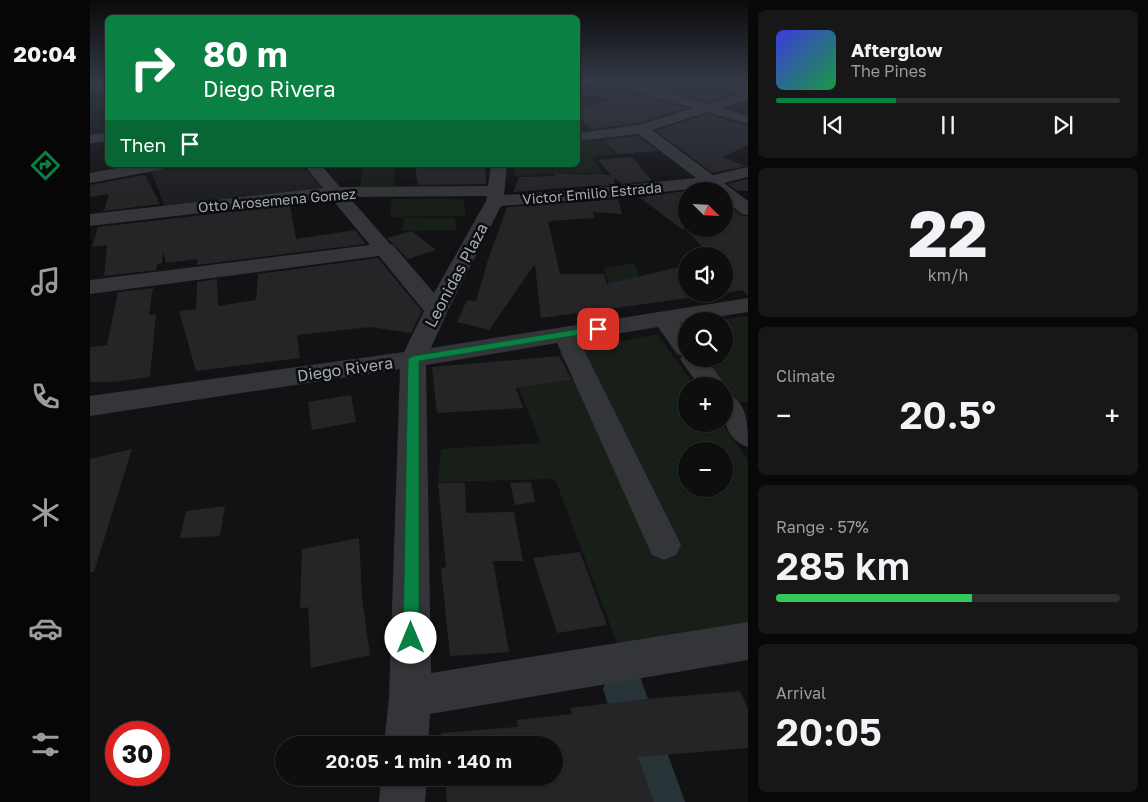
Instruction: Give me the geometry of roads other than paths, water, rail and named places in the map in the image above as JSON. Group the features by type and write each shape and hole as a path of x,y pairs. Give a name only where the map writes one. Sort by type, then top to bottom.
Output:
{"street":[{"path":"580,137 641,129 674,118"},
{"path":"641,129 748,210"},
{"path":"90,139 105,136"},
{"path":"90,178 148,167"},
{"path":"314,167 386,249 436,310"},
{"name":"Leonidas Plaza","path":"407,736 410,697 413,359 495,196 499,167"},
{"name":"Victor Emilio Estrada","path":"495,196 540,199 636,190 710,181 748,172"},
{"name":"Otto Arosemena Gomez","path":"90,220 336,192 495,196"},
{"path":"90,287 386,249"},
{"name":"Diego Rivera","path":"90,406 413,359 748,305"},
{"path":"665,318 678,337"},
{"path":"565,335 664,545"},
{"path":"410,697 748,641"},
{"path":"402,802 403,786"}],"waterway":[{"path":"624,689 662,802"}]}
